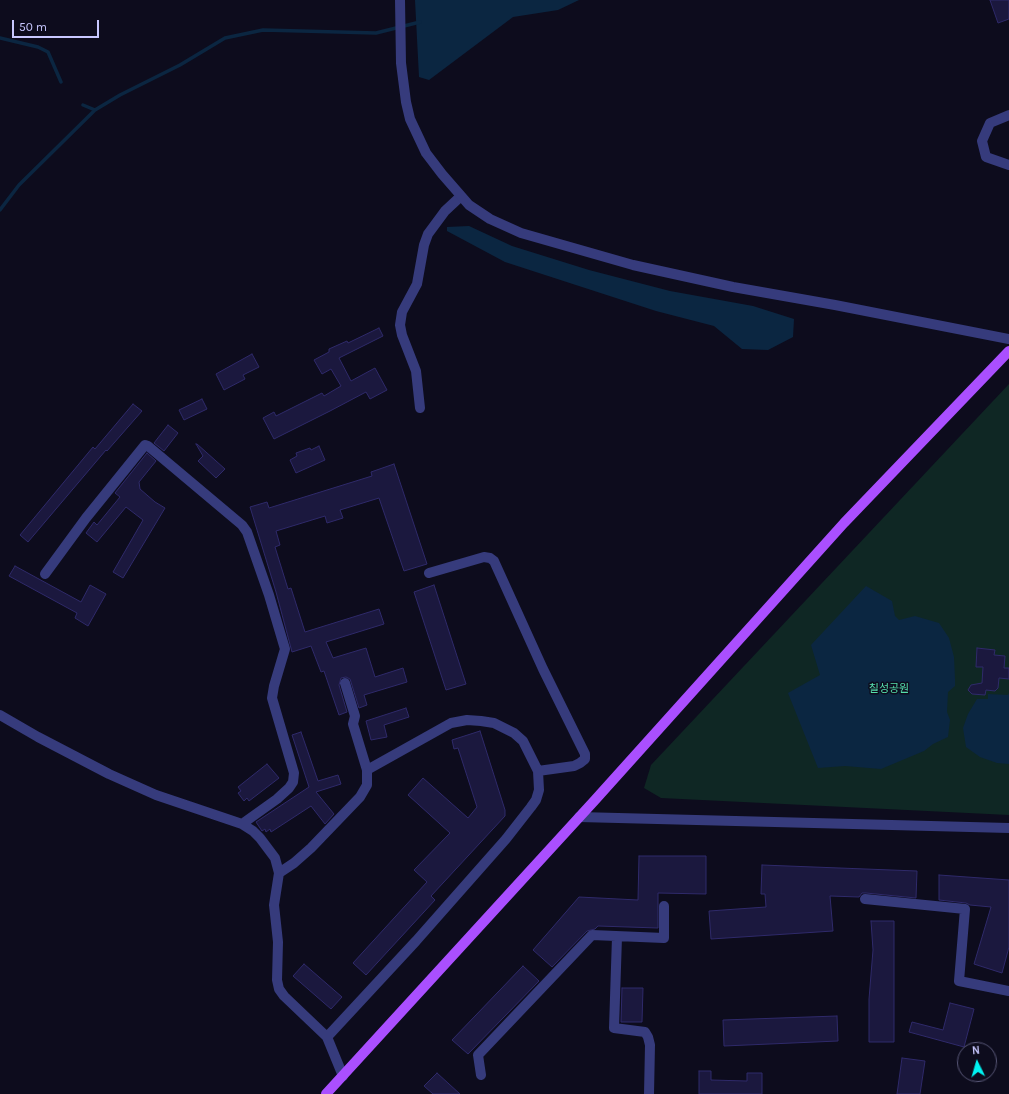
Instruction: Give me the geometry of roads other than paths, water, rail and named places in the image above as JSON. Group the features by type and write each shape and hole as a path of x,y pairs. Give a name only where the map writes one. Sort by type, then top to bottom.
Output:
{"main road":[{"path":"326,1094 579,817 844,523 1009,351"}],"street":[{"path":"400,0 401,63 406,102 410,119 426,153 460,197 490,219 521,233 633,265 733,287 1009,339"},
{"path":"1009,115 990,122 982,140 986,157 1009,165"},
{"path":"420,408 416,371 400,325 402,312 417,284 424,245 428,234 445,211 460,197"},
{"path":"45,574 86,518 144,445 148,446 242,525 247,532 267,588 285,649 272,698 294,774 293,782 278,799 242,824"},
{"path":"429,573 484,557 490,558 494,561 543,669 585,754 585,759 580,764 538,771"},
{"path":"279,873 294,863 311,848 360,797 368,785 366,770 353,724 355,716 346,683"},
{"path":"0,715 83,761 156,795 242,824 253,830 275,858 279,873 274,905 278,942 278,980 280,989 284,996 327,1038 342,1076"},
{"path":"327,1038 416,941 506,839 536,800 539,790 538,771 523,742 514,733 494,723 467,720 450,723 366,770"},
{"path":"579,817 1009,828"},
{"path":"865,899 965,909 959,981 1009,991"},
{"path":"481,1075 478,1055 592,935 664,938 664,906"},
{"path":"618,937 614,1028 645,1032 648,1037 650,1044 650,1094"}],"water":[{"path":"415,0 579,0 558,10 513,17 429,80 419,77"},
{"path":"469,226 512,246 589,270 670,291 753,306 794,319 793,337 768,350 742,349 714,326 656,311 505,262 447,231 447,227"},
{"path":"866,586 892,601 895,616 899,620 915,616 939,623 949,638 954,657 955,686 948,692 947,712 950,720 948,737 933,744 924,751 881,769 845,766 818,768 788,693 820,675 811,645"},
{"path":"1009,693 1009,764 997,763 980,757 966,747 963,728 968,714 977,699 988,699 988,694 1008,695"}],"waterway":[{"path":"0,210 19,185 95,110 120,95 180,65 225,38 263,30 376,33 420,22"},
{"path":"0,38 38,47 48,52 61,82"},
{"path":"83,105 95,110"}],"park label":[{"name":"칠성공원","path":"889,689"}]}
